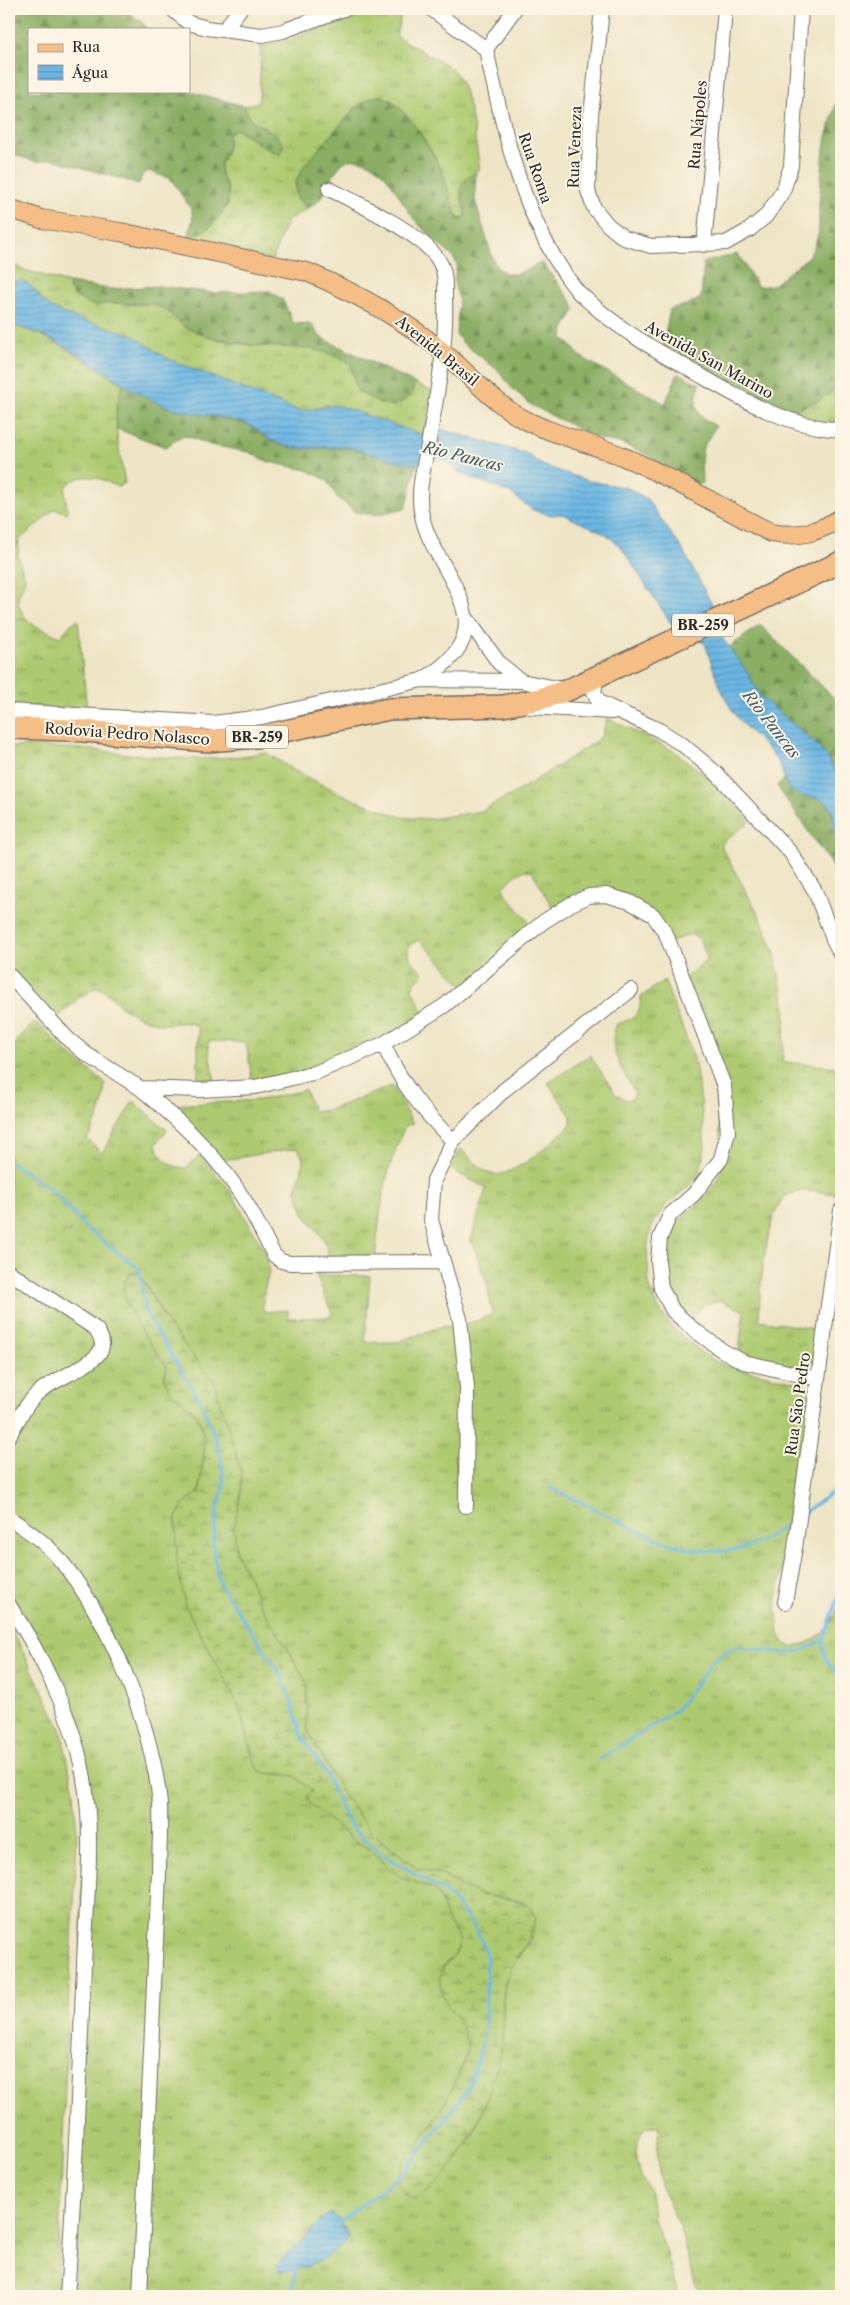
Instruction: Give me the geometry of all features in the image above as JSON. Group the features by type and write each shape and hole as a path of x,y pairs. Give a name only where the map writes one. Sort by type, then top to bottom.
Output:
{"highway":[{"name":"Rodovia Pedro Nolasco","path":"9,728 71,730 208,741 256,737 389,709 503,706 540,699 568,690 841,562"}],"main road":[{"name":"Avenida Brasil","path":"9,208 41,219 120,232 307,272 373,304 408,325 443,352 495,399 524,419 656,471 772,533 789,536 810,534 841,518"}],"street":[{"path":"172,9 189,23 262,36 283,31 344,9"},
{"path":"224,30 240,9"},
{"path":"431,9 486,49 515,9"},
{"name":"Rua Veneza","path":"602,9 591,116 588,191 594,208 608,225 624,238 652,246 726,243 749,230 766,216 783,191 792,166 801,9"},
{"name":"Rua Nápoles","path":"704,245 725,9"},
{"name":"Rua Roma","path":"486,49 502,121 519,178 536,222 576,289"},
{"path":"330,189 374,211 404,230 438,259 444,272 443,352 420,495 422,523 465,616 499,663 521,681"},
{"name":"Avenida San Marino","path":"576,289 614,324 740,399 787,420 820,429 841,430"},
{"path":"422,680 444,667 456,654 463,636 465,616"},
{"path":"597,676 594,692 596,698 607,707 659,730 683,745 715,772 791,853 815,891 833,939 841,954"},
{"path":"9,711 90,714 168,722 213,724 262,717 422,680 521,681 568,690"},
{"path":"503,706 572,708 622,714"},
{"path":"140,1088 199,1090 255,1087 317,1072 382,1044 444,1006 543,922 571,904 589,896 606,895 630,902 652,915 666,934 724,1086 728,1132 721,1159 694,1194 670,1216 660,1238 658,1261 662,1288 673,1311 693,1329 723,1351 744,1362 818,1379"},
{"path":"9,975 68,1039 86,1054 140,1088 177,1119 216,1161 245,1200 274,1255 281,1261 290,1263 442,1262"},
{"path":"466,1506 467,1388 460,1319 431,1220 434,1180 453,1141 504,1090 631,990"},
{"path":"382,1044 398,1077 412,1098 453,1141"},
{"name":"Rua São Pedro","path":"785,1602 795,1548 841,1210"},
{"path":"9,1272 96,1329 102,1339 101,1350 94,1359 38,1392 27,1404 10,1429"},
{"path":"9,1518 53,1551 82,1590 133,1690 152,1753 160,1805 159,1873 140,2296"},
{"path":"9,1604 27,1632 66,1717 83,1773 89,1842 75,2185 67,2296"}],"green space":[{"path":"9,9 123,9 142,22 146,28 28,28 28,92 190,92 244,106 248,115 253,120 275,134 284,146 280,154 236,129 229,133 227,150 220,165 221,174 228,189 228,205 211,226 188,240 193,216 191,209 171,179 148,171 142,175 139,184 52,159 37,162 9,153"},
{"path":"379,10 402,11 396,36 449,67 462,86 471,114 480,169 467,177 462,201 465,209 465,218 457,218 446,183 429,146 414,125 390,99 357,106 304,166 296,181 295,190 297,198 308,208 287,221 272,260 188,240 211,226 228,205 228,189 221,174 220,165 227,150 229,133 236,129 272,152 280,154 267,128 251,120 244,106 259,102 261,46 292,39 339,20"},
{"path":"841,84 841,384 818,401 788,412 741,390 663,344 670,309 687,305 701,298 704,262 738,254 758,287 773,285 807,258 814,248 819,232 819,204 824,148"},
{"path":"381,96 400,109 426,143 444,177 457,218 465,217 461,192 463,182 476,173 475,200 493,260 503,272 509,274 521,272 542,262 572,302 575,310 564,329 563,337 581,357 665,404 678,373 700,384 696,399 697,410 703,418 716,426 703,447 701,460 702,482 700,485 683,482 647,454 620,443 599,439 531,405 511,387 499,371 463,343 456,334 459,301 454,282 457,264 453,257 416,221 381,171 371,164 360,160 347,160 335,172 326,191 316,203 308,208 297,198 296,181 304,166 357,106 373,97"},
{"path":"9,262 21,269 69,283 69,288 85,302 94,304 155,304 165,309 183,325 218,339 254,346 313,349 340,356 351,364 358,388 363,394 370,397 378,399 411,396 414,383 433,392 424,435 326,405 308,412 297,410 168,359 135,337 53,309 39,295 16,281 9,284"},
{"path":"69,283 109,289 159,286 213,293 270,291 283,300 293,323 312,324 320,337 414,383 411,396 395,406 379,403 357,391 351,364 337,356 311,349 251,345 205,336 182,325 170,312 155,304 112,303 95,305 87,303 73,295"},
{"path":"9,325 25,329 54,342 123,384 119,396 116,420 118,446 125,483 119,487 91,477 84,477 71,482 65,488 67,513 55,509 19,540 18,556 25,579 18,597 19,606 24,616 32,624 60,637 71,624 78,620 87,711 9,705"},
{"path":"123,384 164,405 249,425 269,440 281,445 297,448 348,448 417,464 406,508 374,515 355,512 337,497 327,480 307,470 269,462 249,452 210,445 188,436 180,437 166,447 117,429 116,406"},
{"path":"841,384 841,423 827,423 788,412 818,401"},
{"path":"760,625 841,705 841,782 827,757 813,741 761,697 729,647"},
{"path":"607,718 672,750 708,777 750,821 722,843 722,848 760,917 774,951 786,1010 782,1062 841,1067 841,1195 801,1191 788,1195 780,1202 769,1233 762,1273 759,1320 821,1330 813,1363 802,1369 738,1357 744,1311 719,1300 703,1306 694,1316 676,1304 668,1283 664,1238 707,1194 720,1173 723,1161 712,1061 682,980 706,961 707,957 699,938 690,934 668,943 647,915 606,898 554,910 532,871 525,870 515,876 503,888 533,927 464,987 420,940 414,942 408,948 411,958 424,973 415,982 412,989 426,1016 387,1039 289,1077 252,1080 246,1042 209,1041 208,1046 216,1087 201,1088 198,1082 198,1028 194,1025 190,1023 162,1024 134,1015 97,987 79,998 57,1018 9,968 9,747 73,748 201,759 265,752 295,771 350,798 401,817 430,819 481,811 520,790 596,741 602,735"},
{"path":"784,780 792,790 824,801 829,807 835,829 842,843 841,886 830,863 777,786"},
{"path":"664,980 694,1058 701,1101 705,1148 700,1171 689,1186 667,1204 654,1222 650,1232 647,1250 649,1284 655,1303 673,1328 703,1354 722,1365 806,1384 811,1389 807,1429 776,1604 779,1634 784,1643 791,1647 801,1645 823,1632 833,1618 841,1600 841,2296 702,2296 695,2284 679,2226 661,2185 657,2159 659,2126 646,2128 637,2143 636,2160 641,2177 650,2191 653,2218 666,2250 678,2296 74,2296 85,1754 76,1723 31,1627 9,1593 9,1048 36,1021 66,1051 105,1083 100,1112 87,1139 102,1153 133,1101 167,1130 156,1144 163,1158 171,1164 186,1168 200,1155 229,1189 267,1255 269,1273 262,1307 265,1312 288,1310 288,1318 330,1317 332,1314 316,1275 370,1276 365,1342 398,1342 440,1327 464,1325 489,1316 492,1312 488,1286 471,1240 486,1188 449,1168 461,1149 479,1167 491,1174 510,1171 534,1157 571,1124 571,1116 548,1083 590,1055 616,1095 627,1100 633,1098 635,1092 617,1059 613,1042 617,1024 632,1018 638,1013 641,997","holes":["140,1274 167,1323 212,1379 230,1438 236,1512 233,1541 236,1553 250,1579 259,1603 294,1659 307,1685 307,1729 343,1794 374,1835 419,1869 440,1874 464,1888 483,1895 516,1900 531,1939 510,1968 504,1990 501,2051 483,2110 471,2138 419,2143 444,2104 460,2072 467,2042 465,2030 449,2005 444,1993 443,1966 455,1954 460,1942 458,1935 450,1925 437,1891 432,1887 425,1887 382,1860 364,1845 356,1842 310,1804 312,1791 295,1776 265,1773 252,1756 238,1704 185,1605 205,1444 199,1418 167,1385 164,1376 167,1367 128,1307 124,1290","323,2218 337,2218 349,2235 349,2238 276,2265"]},
{"path":"392,1086 413,1124 406,1125 387,1176 375,1261 330,1261 325,1241 304,1213 296,1190 303,1159 298,1148 224,1160 170,1109 172,1105 260,1100 305,1090 314,1112 328,1110"},
{"path":"138,1272 167,1323 212,1379 216,1389 242,1473 241,1493 234,1527 236,1553 250,1579 259,1603 294,1659 307,1685 307,1729 343,1794 374,1835 419,1869 440,1874 464,1888 483,1895 516,1900 527,1904 536,1917 531,1935 513,1964 506,1981 503,1998 501,2049 497,2068 482,2112 459,2156 445,2174 430,2189 413,2199 401,2189 399,2174 401,2167 442,2107 463,2064 466,2051 466,2040 463,2030 447,2005 440,1984 441,1971 457,1950 459,1939 448,1921 440,1897 435,1890 400,1877 374,1853 356,1842 310,1804 307,1796 312,1791 295,1776 265,1773 257,1769 238,1704 185,1605 177,1564 176,1518 191,1497 200,1493 204,1438 195,1413 176,1397 167,1385 165,1377 167,1367 142,1331 126,1301 125,1282 130,1273"},
{"path":"9,1623 61,1729 74,1792 77,1836 67,2030 57,2296 9,2296"}],"water":[{"name":"Rio Pancas","path":"22,280 31,286 42,300 53,309 78,319 131,334 168,359 297,410 340,406 423,435 440,429 525,453 542,465 589,481 628,488 647,499 682,549 718,615 721,636 747,672 761,697 813,741 827,757 841,782 841,840 836,832 832,809 829,805 820,799 799,795 791,790 776,759 746,728 731,709 714,672 705,643 677,633 621,547 606,534 562,514 550,515 533,510 510,493 460,473 445,460 434,456 416,464 350,448 290,447 270,439 244,423 182,411 163,405 50,338 30,330 9,325 9,284"},
{"path":"331,2213 337,2218 349,2238 317,2262 298,2269 279,2271 276,2265 323,2218"}],"waterway":[{"path":"9,1161 54,1192 84,1226 139,1269 146,1313 200,1401 215,1436 222,1464 224,1487 217,1510 213,1545 217,1574 223,1589 281,1675 293,1706 301,1735 325,1772 353,1829 381,1853 445,1892 474,1926 484,1946 487,1958 485,2033 467,2090 402,2174 337,2224"},
{"path":"805,1512 841,1486"},
{"path":"550,1488 642,1533 690,1549 715,1551 740,1549 768,1537 794,1520"},
{"path":"841,1590 823,1640 824,1653 830,1665 841,1678"},
{"path":"599,1760 676,1710 714,1660 725,1651 737,1647 786,1653 801,1651 823,1640"},
{"path":"295,2296 293,2286 296,2268"}]}
